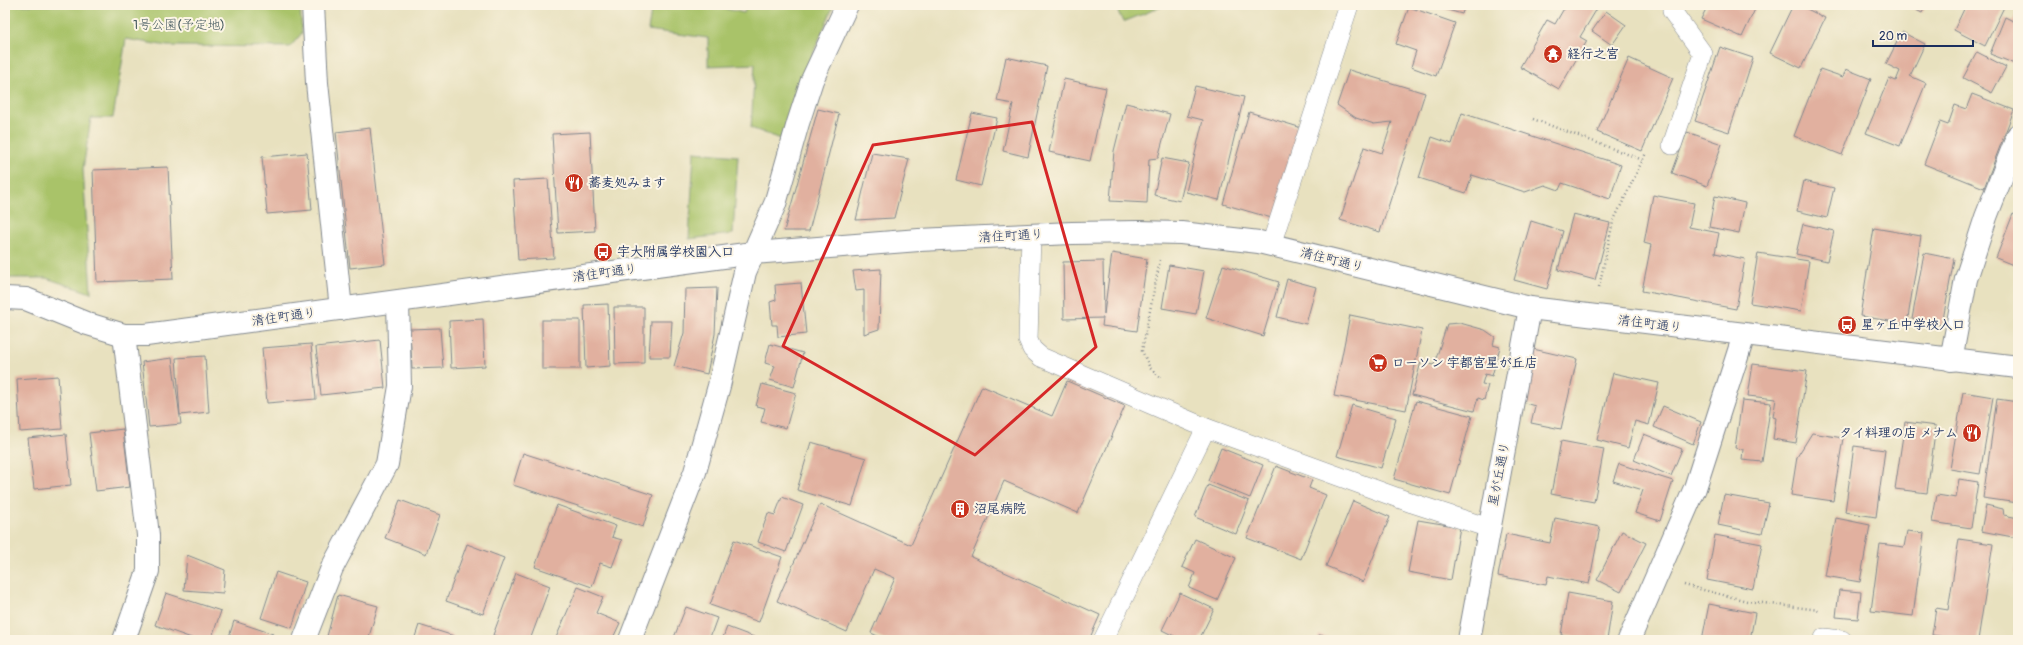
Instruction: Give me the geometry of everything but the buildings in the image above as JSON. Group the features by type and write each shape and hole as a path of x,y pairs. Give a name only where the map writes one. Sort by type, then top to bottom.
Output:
{"street":[{"path":"313,5 317,83 341,309"},
{"path":"630,640 695,472 719,386 740,292 752,253 761,238 775,204 812,80 847,5"},
{"path":"1951,360 1966,279 1986,217 2018,135"},
{"name":"清住町通り","path":"5,298 26,299 88,324 124,335 169,333 752,253 919,240 1072,233 1163,232 1222,237 1271,245 1530,308 1592,317 2018,367"},
{"path":"304,640 332,568 387,464 400,386 398,302"},
{"name":"星が丘通り","path":"1469,640 1530,308"},
{"path":"124,335 148,534 148,570 124,640"},
{"path":"1629,640 1657,578 1694,488 1744,335"}],"lane":[{"path":"1271,245 1349,5"},
{"path":"1672,145 1703,54 1672,11 1675,5"},
{"path":"1031,235 1028,340 1032,349 1041,357 1206,428 1412,503 1490,528"},
{"path":"1103,640 1206,428"}],"path":[{"path":"1533,119 1643,160"},
{"path":"1592,317 1613,222 1649,146"},
{"path":"1161,378 1150,368 1142,352 1159,269 1163,232"},
{"path":"1657,578 1747,601 1826,611 1830,639"}],"highlighted area":[{"path":"1032,122 1096,347 975,455 783,346 873,145"}],"green space":[{"name":"1号公園(予定地)","path":"5,5 300,5 302,33 290,47 167,46 126,39 113,118 91,118 83,169 91,293 46,278 5,278"},
{"path":"652,5 709,5 744,13 747,5 834,5 807,67 781,139 751,128 755,64 708,66 708,38 648,30"},
{"path":"1115,5 1166,5 1123,22"},
{"path":"694,152 738,156 733,234 689,239"}],"place":[{"name":"経行之宮","path":"1553,54"},
{"name":"蕎麦処みます","path":"574,183"},
{"name":"宇大附属学校園入口","path":"603,252"},
{"name":"星ヶ丘中学校入口","path":"1847,325"},
{"name":"ローソン 宇都宮星が丘店","path":"1378,363"},
{"name":"タイ料理の店 メナム","path":"1972,433"},
{"name":"沼尾病院","path":"960,509"}]}
